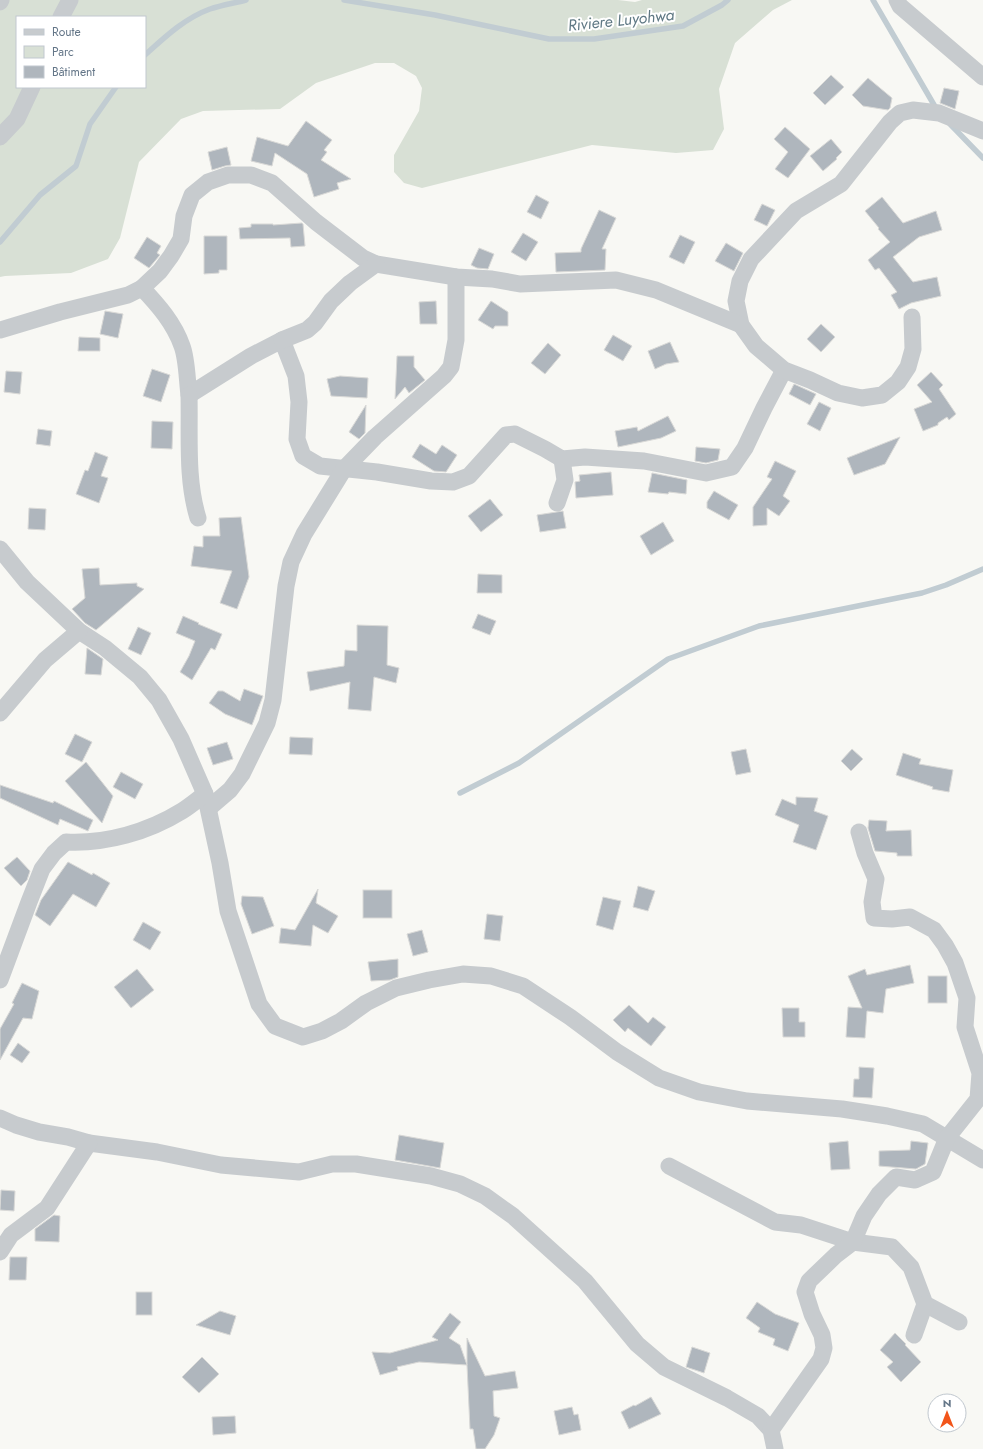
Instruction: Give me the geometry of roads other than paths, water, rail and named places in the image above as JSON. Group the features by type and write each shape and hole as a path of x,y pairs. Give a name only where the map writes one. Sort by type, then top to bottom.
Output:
{"street":[{"path":"62,16 70,0"},
{"path":"897,0 900,6 983,77"},
{"path":"0,137 17,119 32,88"},
{"path":"912,318 913,349 908,367 898,382 882,396 862,398 838,393 784,370 756,346 741,325 736,301 740,281 751,259 796,211 842,184 890,122 900,113 913,110 939,113 983,131"},
{"path":"0,330 60,312 128,295 142,288 171,256 181,239 184,216 192,195 208,182 228,175 251,174 272,183 316,222 363,258 376,264 456,277 492,279 520,284 616,280 656,290 741,325"},
{"path":"189,395 251,356 282,340 307,330 350,283 376,264"},
{"path":"0,980 42,869 54,853 66,842 85,842 141,831 230,790 242,774 267,723 273,700 286,586 291,562 304,534 344,469 375,437 444,376 450,367 456,340 456,277"},
{"path":"142,288 158,305 173,325 182,346 189,395 190,473 192,501 198,518"},
{"path":"282,340 296,376 299,402 297,439 303,456 320,466 377,472 431,481 453,482 469,476 506,435 515,434 562,459 585,457 644,461 706,473 732,467 745,448 784,370"},
{"path":"557,503 565,480 562,459"},
{"path":"0,549 27,582 79,631 105,648 140,677 159,700 181,739 207,801 228,911 259,1004 275,1026 303,1037 322,1031 341,1021 366,1003 396,988 463,974 491,976 523,986 570,1017 617,1052 659,1078 699,1092 747,1101 842,1109 887,1116 923,1124 983,1160"},
{"path":"0,713 45,660 79,631"},
{"path":"771,1430 821,1359 824,1348 822,1335 812,1314 805,1292 809,1281 836,1255 853,1242 864,1216 878,1194 896,1177 915,1180 933,1172 947,1138 978,1099 980,1073 966,1027 967,998 954,963 945,945 934,930 910,917 892,919 874,918 872,902 876,879 865,853 859,832"},
{"path":"0,1118 39,1132 68,1137 88,1143 157,1152 221,1165 300,1172 332,1164 356,1164 431,1176 460,1184 485,1196 512,1216 585,1281 637,1344 664,1367 728,1398 758,1416 771,1430 775,1449"},
{"path":"0,1252 11,1235 47,1208 88,1143"},
{"path":"669,1166 776,1222 801,1225 853,1242 892,1247 911,1267 925,1304 914,1335"},
{"path":"925,1304 959,1322"}],"waterway":[{"name":"Riviere Luyohwa","path":"146,54 160,41 192,17 219,6 246,0"},
{"name":"Riviere Luyohwa","path":"344,0 435,15 549,39 594,39 683,26 722,5 728,0"},
{"path":"873,0 937,110"},
{"name":"Riviere Luyohwa","path":"0,242 40,195 76,166 90,124 115,88"},
{"path":"950,124 983,158"},
{"path":"460,793 519,763 668,659 759,626 922,593 946,585 983,569"}]}
